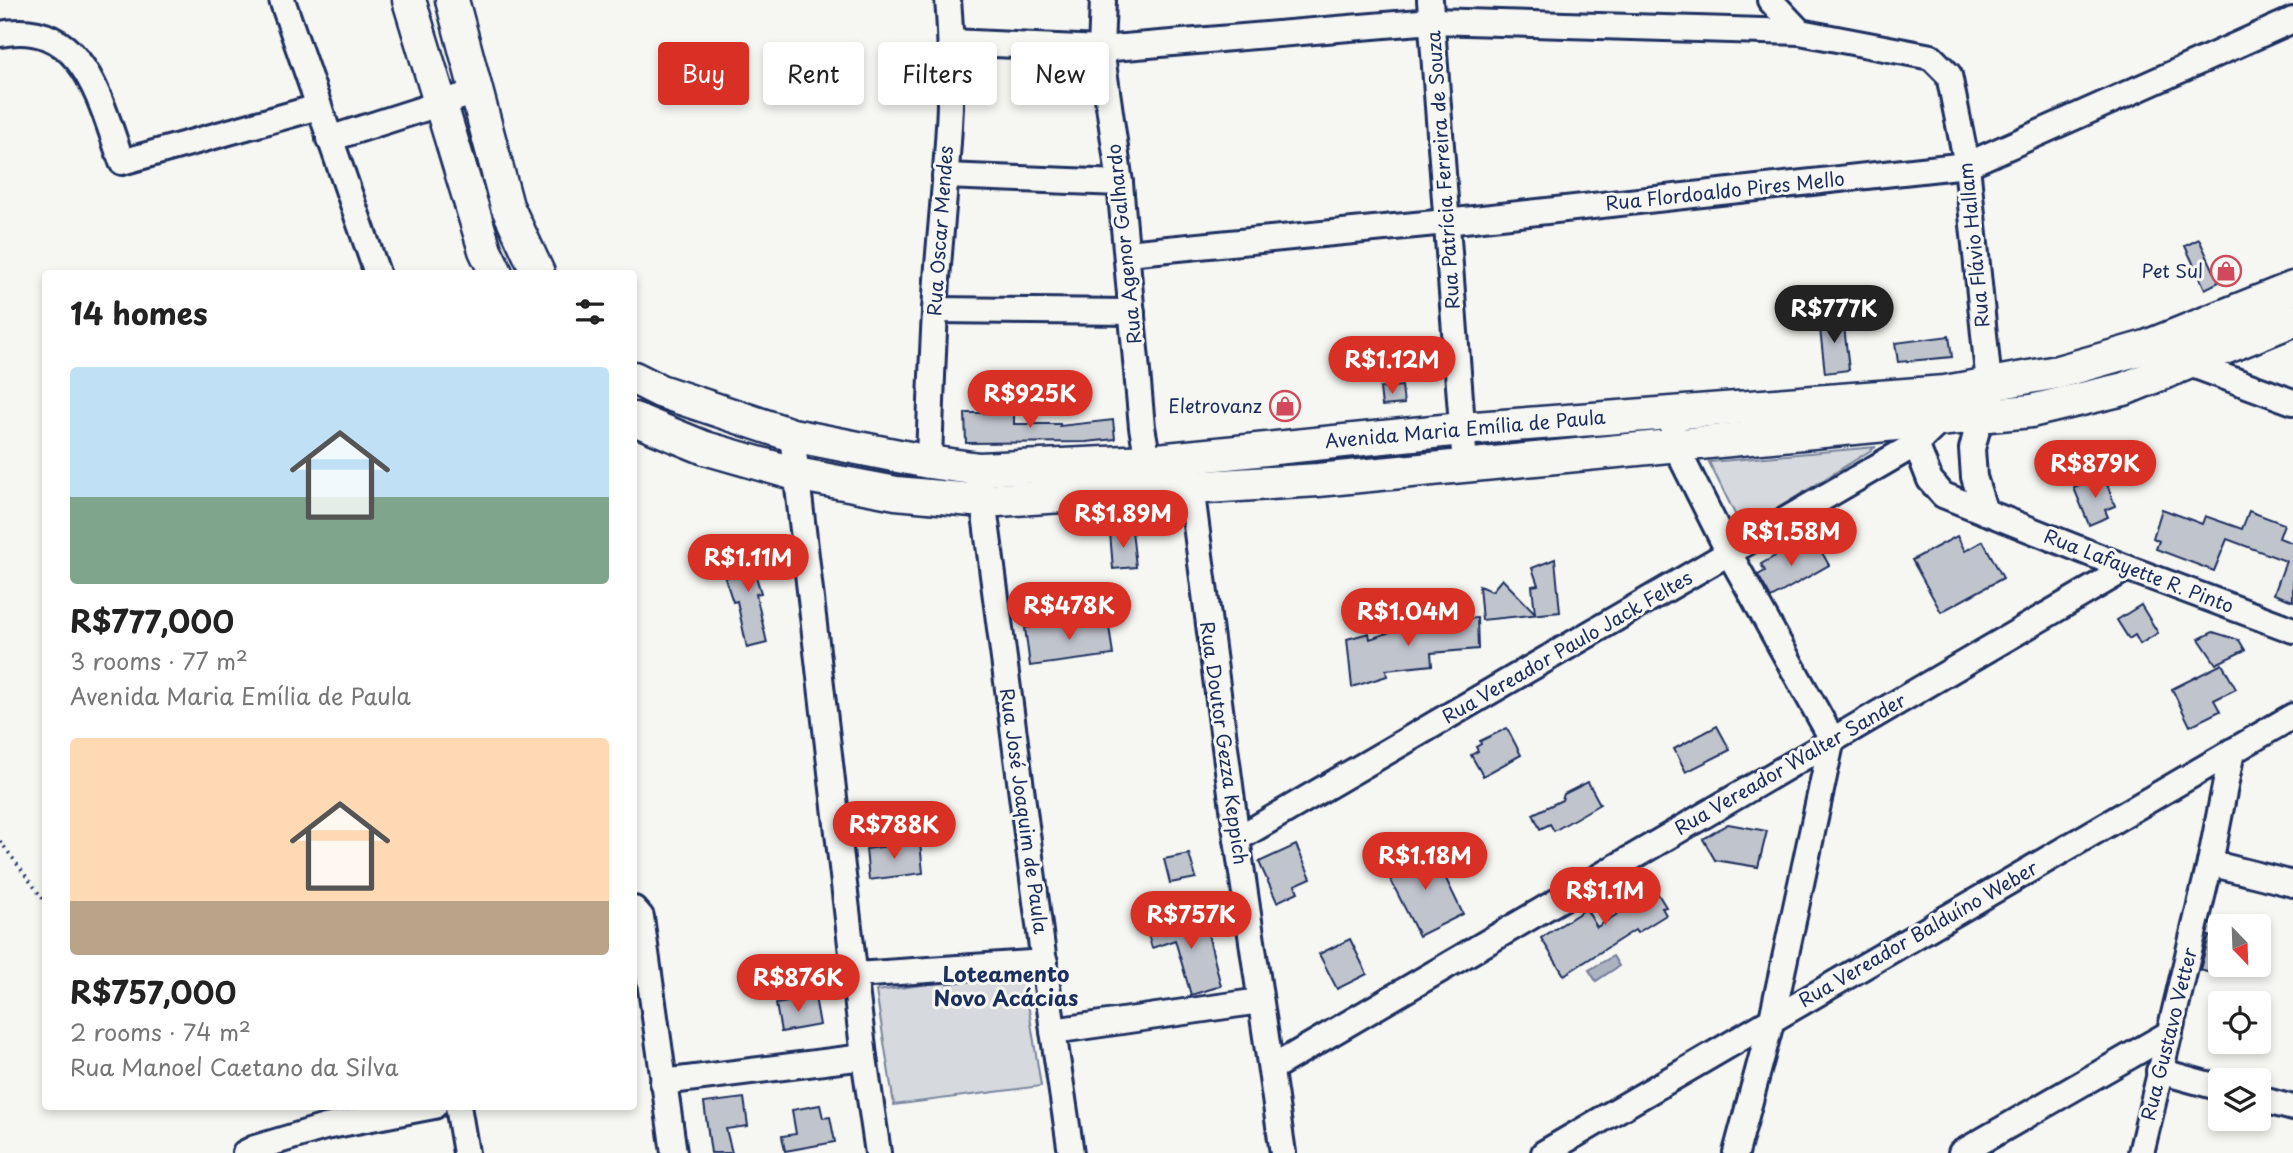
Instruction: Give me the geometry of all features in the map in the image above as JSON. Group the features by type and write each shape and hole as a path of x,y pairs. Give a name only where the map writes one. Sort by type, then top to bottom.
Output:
{"main road":[{"path":"409,0 485,250 495,270"},
{"path":"452,0 507,206 537,270"},
{"name":"Avenida Maria Emília de Paula","path":"637,380 660,391 792,435 929,462 979,469 1151,475 1190,488 1318,480 1675,445 1943,405 1989,384 2058,372 2146,348 2293,288"},
{"name":"Avenida Maria Emília de Paula","path":"637,420 705,448 796,474 896,493 983,500 1151,475 1187,456 1671,411 1943,405 1980,416 2031,411 2124,389 2293,320"}],"street":[{"path":"282,0 376,270"},
{"name":"Rua Oscar Mendes","path":"948,0 951,42"},
{"name":"Rua Agenor Galhardo","path":"1101,42 1103,0"},
{"path":"1770,0 1800,32"},
{"path":"1109,48 1431,11 1800,32"},
{"name":"Rua Patrícia Ferreira de Souza","path":"1431,11 1465,465"},
{"name":"Rua Flordoaldo Pires Mello","path":"1127,253 1446,222 1967,165 2293,20"},
{"name":"Rua Flávio Hallam","path":"1800,32 1931,57 1949,75 1967,165 1989,384 1980,416"},
{"path":"0,34 39,34 66,48 78,58 93,83 122,162 318,107"},
{"path":"329,139 476,92"},
{"name":"Rua Oscar Mendes","path":"929,462 935,310 948,105"},
{"name":"Rua Agenor Galhardo","path":"1109,105 1120,183 1142,427 1151,475"},
{"path":"945,176 1120,183"},
{"path":"935,310 1132,312"},
{"path":"2146,348 2293,402"},
{"name":"Rua Vereador Paulo Jack Feltes","path":"1237,839 1916,444 1943,405"},
{"path":"1671,411 1675,445 1729,553 1832,739 1772,1019 1736,1153"},
{"path":"1980,416 1972,449 1972,463 1985,512"},
{"path":"792,435 864,1057 878,1153"},
{"path":"1316,442 1318,480"},
{"name":"Rua Lafayette R. Pinto","path":"1916,444 1930,480 1943,495 2293,630"},
{"name":"Rua Doutor Gezza Keppich","path":"1187,456 1237,839 1283,1153"},
{"name":"Rua José Joaquim de Paula","path":"979,469 1071,1153"},
{"name":"Rua Vereador Walter Sander","path":"1272,1068 2127,568"},
{"name":"Rua Vereador Balduíno Weber","path":"1544,1153 2293,716"},
{"name":"Rua Gustavo Vetter","path":"2141,1153 2210,863 2232,751"},
{"path":"2210,863 2293,884"},
{"path":"637,912 641,917 674,1153"},
{"path":"856,975 1045,962"},
{"path":"1053,1031 1260,1001"},
{"path":"1961,1153 2170,1034"},
{"path":"663,1082 864,1057"},
{"path":"2159,1072 2208,1085"},
{"path":"2271,1102 2293,1108"},
{"path":"245,1153 325,1127 413,1110"},
{"path":"459,1110 466,1153"}],"path":[{"path":"0,841 42,898"}],"shaded area":[{"path":"1876,447 1743,530 1709,462"},
{"path":"1613,956 1619,966 1596,981 1589,970"},
{"path":"1023,972 1041,1086 894,1105 876,991"}],"building":[{"path":"2199,239 2219,282 2205,289 2185,246"},
{"path":"1843,318 1849,370 1825,373 1819,320"},
{"path":"1949,336 1952,357 1898,362 1895,343"},
{"path":"1402,386 1404,404 1382,406 1380,388"},
{"path":"992,406 1014,406 1014,424 1060,426 1113,420 1115,439 1086,442 966,443 965,413 992,413"},
{"path":"2104,476 2115,506 2105,510 2108,517 2089,525 2074,488"},
{"path":"2162,509 2202,524 2205,516 2242,529 2249,511 2284,524 2279,538 2293,543 2293,601 2274,594 2286,561 2227,539 2214,571 2156,549 2159,541 2153,538"},
{"path":"1132,530 1136,567 1113,569 1110,532"},
{"path":"1957,536 1965,551 1983,541 2003,578 1941,612 1912,560"},
{"path":"755,542 761,560 752,563 761,593 756,594 767,643 747,648 737,601 733,602 725,578 739,573 732,550"},
{"path":"1816,542 1829,565 1771,598 1758,575 1765,571 1761,564 1796,544 1800,551"},
{"path":"1555,559 1560,612 1482,620 1479,586 1492,591 1502,579 1535,613 1532,586 1538,585 1532,568"},
{"path":"2141,605 2158,633 2140,644 2135,635 2129,639 2117,620"},
{"path":"1477,618 1478,649 1431,653 1432,665 1386,670 1387,676 1352,687 1347,639 1369,633 1370,639 1393,631 1430,629 1430,621"},
{"path":"1108,619 1113,655 1030,666 1025,628"},
{"path":"2213,632 2239,640 2245,650 2216,664 2199,639"},
{"path":"2222,664 2236,689 2214,700 2220,711 2190,726 2172,689"},
{"path":"1717,726 1730,750 1686,772 1674,749"},
{"path":"1507,728 1521,755 1483,776 1471,755 1478,751 1476,747 1481,744 1480,741"},
{"path":"1588,782 1600,804 1554,831 1550,824 1540,829 1533,814 1562,800 1564,794"},
{"path":"1728,824 1767,831 1758,867 1715,860 1703,839"},
{"path":"920,842 923,873 869,880 866,849"},
{"path":"1296,845 1311,878 1295,885 1298,892 1277,902 1259,862"},
{"path":"1431,848 1463,914 1419,936 1386,871"},
{"path":"1189,854 1196,878 1170,883 1164,859"},
{"path":"1644,871 1666,907 1662,908 1666,915 1637,933 1635,930 1564,975 1541,938 1586,909 1597,927 1628,907 1622,899 1633,892 1627,882"},
{"path":"1203,914 1221,986 1191,995 1175,940 1152,948 1147,931"},
{"path":"1350,939 1367,974 1337,989 1319,954"},
{"path":"2208,940 2208,972 2200,970"},
{"path":"815,997 820,1025 781,1032 776,1004"},
{"path":"744,1098 748,1126 726,1129 732,1153 711,1153 704,1103"},
{"path":"820,1105 823,1118 830,1117 835,1142 785,1151 782,1136 796,1134 792,1110"}],"place":[{"name":"Pet Sul","path":"2226,271"},
{"name":"Eletrovanz","path":"1285,406"}],"district":[{"name":"Loteamento Novo Acácias","path":"1006,987"}]}
